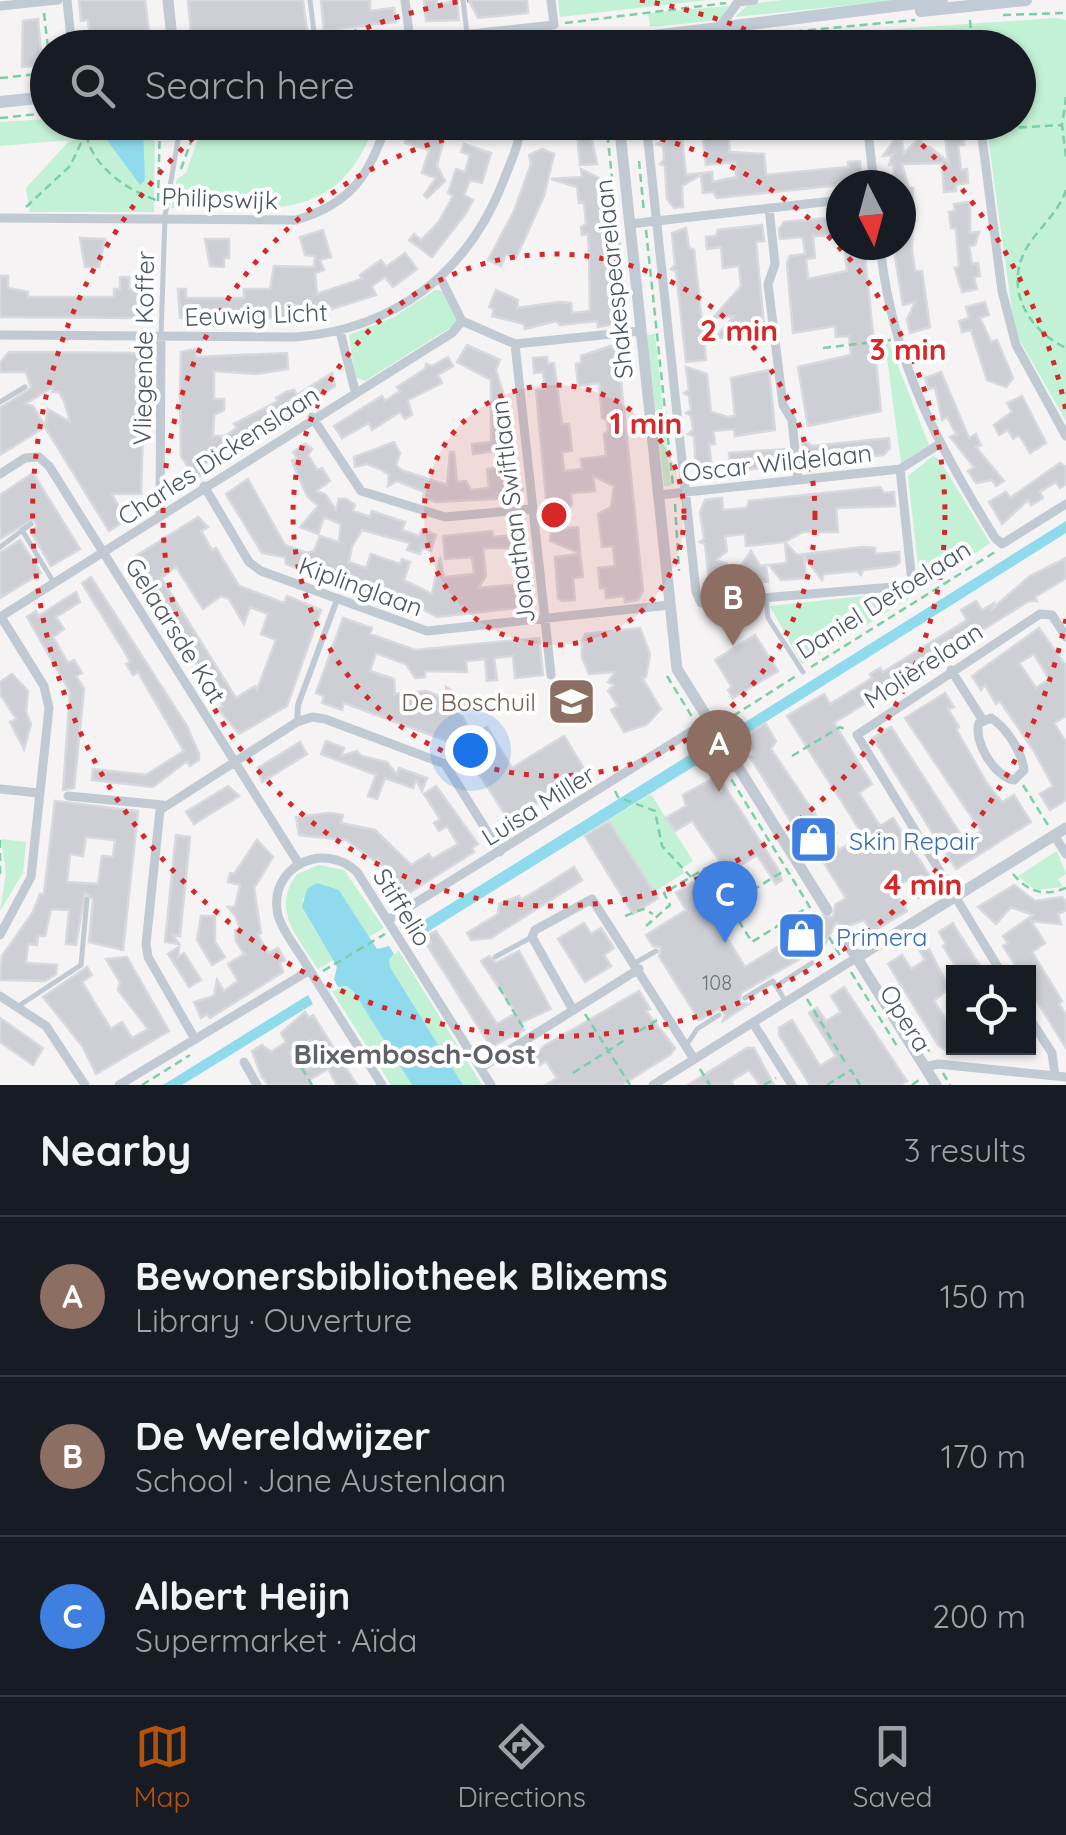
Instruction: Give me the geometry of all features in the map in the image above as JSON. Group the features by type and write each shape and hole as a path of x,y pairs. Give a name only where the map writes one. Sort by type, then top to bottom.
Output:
{"main road":[{"path":"718,30 942,0"},
{"path":"843,13 1026,0"},
{"path":"0,102 30,99"}],"street":[{"path":"0,6 58,0"},
{"path":"66,0 70,30"},
{"path":"168,0 171,30"},
{"path":"405,0 409,30"},
{"path":"502,30 554,24 551,0"},
{"path":"718,30 738,2 754,0"},
{"name":"Philipswijk","path":"0,218 165,216 296,220 326,211 366,172 380,140"},
{"name":"Eeuwig Licht","path":"0,335 274,337 340,331 378,317 440,277 463,257 486,220 515,140"},
{"name":"Shakespearelaan","path":"620,140 677,669 713,724 821,913"},
{"name":"Shakespearelaan","path":"648,140 696,592 701,603 766,600"},
{"path":"868,140 872,170"},
{"path":"982,140 1002,292 1016,345 1066,436"},
{"path":"630,224 826,202"},
{"path":"769,208 775,264 768,284 783,405 792,420 798,479"},
{"path":"883,260 898,339 938,446 1002,544"},
{"path":"440,277 462,320 515,344 641,330"},
{"name":"Charles Dickenslaan","path":"0,617 452,332 462,320"},
{"name":"Charles Dickenslaan","path":"340,331 355,391"},
{"name":"Vliegende Koffer","path":"160,515 161,337"},
{"name":"Jonathan Swiftlaan","path":"515,344 551,675"},
{"path":"312,417 361,491 445,517 531,509"},
{"path":"766,600 905,586 912,582 900,470 938,446"},
{"name":"Gelaarsde Kat","path":"0,474 26,458 38,457 104,553 298,864"},
{"name":"Oscar Wildelaan","path":"659,494 900,470"},
{"name":"Kiplinglaan","path":"204,486 254,566 427,631 670,606"},
{"name":"Daniel Defoelaan","path":"1002,544 1066,504"},
{"path":"297,722 298,705 338,598"},
{"name":"Molièrelaan","path":"997,965 857,735 1040,614 1052,615 1066,637"},
{"path":"0,617 48,697 31,877 0,935"},
{"path":"951,670 982,719"},
{"path":"198,1044 148,957 146,944 158,816 163,805 312,716 444,764 500,852"},
{"path":"992,718 1001,725 1023,761 1018,778 1003,778 993,763 976,731 982,719 992,718"},
{"name":"Luisa Miller","path":"388,920 713,724"},
{"path":"0,789 39,793"},
{"path":"68,796 163,805"},
{"path":"653,1085 1060,831 1066,854"},
{"name":"Stiffelio","path":"298,864 326,857 348,864 388,920 491,1085"},
{"path":"298,864 280,886 277,912 382,1085"},
{"path":"577,1008 532,938 535,930 592,899 694,1059"},
{"name":"Opera","path":"834,934 856,958 936,1085"},
{"path":"480,1068 637,966"},
{"path":"119,1085 198,1044 315,972"},
{"path":"0,996 46,1026 84,1085"},
{"path":"752,1023 792,1085"},
{"path":"925,1067 938,1064 1060,1076 1052,1053 1036,1028"},
{"path":"244,1062 257,1085"}],"lane":[{"path":"310,0 314,30"},
{"path":"463,0 467,30"},
{"name":"Vliegende Koffer","path":"161,337 165,216 178,140"},
{"path":"0,402 24,387"},
{"path":"0,548 30,524"},
{"path":"22,530 54,584"},
{"path":"766,600 768,618 803,672"},
{"path":"17,1007 80,965 87,899"},
{"path":"496,956 532,938"},
{"path":"637,966 656,950"},
{"path":"776,986 812,963"},
{"path":"746,998 773,981 786,1002"},
{"path":"686,1046 697,1029 719,1015"}],"path":[{"path":"43,2 46,30"},
{"path":"554,24 738,2"},
{"path":"987,16 1066,13"},
{"path":"970,18 971,30"},
{"path":"816,30 920,20"},
{"path":"0,78 30,75"},
{"path":"1066,96 1062,124 1066,157"},
{"path":"0,118 30,116"},
{"path":"1036,125 1062,124"},
{"path":"25,218 24,208 70,166 82,140"},
{"path":"86,140 91,152 117,180 158,200"},
{"path":"158,181 159,140"},
{"name":"Shakespearelaan","path":"639,159 644,214"},
{"path":"1066,190 1060,206 1027,247 1017,286 1031,321 1066,348"},
{"name":"Shakespearelaan","path":"645,228 673,485"},
{"path":"822,348 898,339"},
{"path":"674,499 679,576"},
{"name":"Daniel Defoelaan","path":"713,724 803,672 1002,544"},
{"path":"792,756 840,728 857,735"},
{"path":"704,735 810,906 821,913"},
{"path":"1018,778 1060,831"},
{"path":"615,792 644,804 658,815 662,846 691,876"},
{"path":"833,840 838,830"},
{"path":"0,840 0,878"},
{"path":"646,926 654,914 670,904 664,893 706,868 752,942 810,906"},
{"path":"729,905 787,869"},
{"path":"1013,874 1034,892 1052,894 1066,888"},
{"path":"625,916 643,909 654,914"},
{"path":"315,972 387,932"},
{"path":"834,934 841,956"},
{"name":"Opera","path":"852,974 900,1050"},
{"path":"499,987 530,1037"},
{"path":"802,992 846,1062"},
{"path":"577,1008 630,1085"},
{"path":"639,1031 666,1014"},
{"path":"573,1072 628,1038"},
{"path":"142,1085 198,1044"},
{"path":"295,1057 312,1085"},
{"path":"694,1059 710,1085"},
{"path":"828,1085 851,1070 860,1085"},
{"path":"764,1085 784,1072"}],"green space":[{"path":"558,0 707,0 560,17"},
{"path":"783,0 900,0 735,17 749,4"},
{"path":"729,6 721,20 650,27 648,13"},
{"path":"1066,20 1066,421 1015,332 988,140 1036,140 1036,30 886,30"},
{"path":"30,120 30,140 70,140 0,146 0,122"},
{"path":"70,140 155,140 154,212 30,212 26,188"},
{"path":"198,140 367,140 341,181 319,196 294,204 267,208 171,208 177,179 186,173"},
{"path":"435,290 442,291 457,320 453,326 365,381 355,377 349,335 394,317"},
{"path":"655,334 671,486 664,486 647,335"},
{"path":"885,343 889,343 929,445 901,463"},
{"path":"933,456 939,459 990,543 926,588 920,584 908,476"},
{"path":"909,591 910,598 802,664 770,606"},
{"path":"651,794 693,861 682,868 684,873 654,892 608,820"},
{"path":"1,839 26,842 23,873 0,911 6,872"},
{"path":"1057,851 1066,874 1058,879 1063,887 1035,890 1018,876"},
{"path":"319,865 344,870 384,928 369,937 339,890 302,899 305,913 333,960 318,969 295,934 286,900 297,874"},
{"path":"399,951 482,1085 463,1085 390,967 388,959"},
{"path":"347,986 412,1085 391,1085 332,991"}],"water":[{"path":"107,140 143,140 145,180 140,185"},
{"path":"1066,521 1066,533 740,738 734,729"},
{"path":"702,747 709,757 416,939 410,929"},
{"path":"317,883 339,890 377,949 389,946 394,954 389,959 390,967 463,1085 412,1085 354,992 347,986 338,987 334,979 337,967 302,907 307,889"},
{"path":"308,995 313,1004 182,1085 163,1085"}],"building":[{"path":"79,0 145,0 149,30 89,30 88,20 81,21"},
{"path":"188,0 303,0 307,30 191,30"},
{"path":"321,0 370,0 370,11 394,8 396,22 324,30"},
{"path":"424,0 437,0 437,5 457,0 459,20 426,21"},
{"path":"469,0 527,0 528,13 478,18"},
{"path":"38,19 39,30 30,30 30,66 22,67 23,21"},
{"path":"578,140 592,140 597,164 580,165"},
{"path":"682,140 686,175 712,172 713,182 736,177 735,162 706,165 703,140 729,140 730,152 764,154 766,175 848,167 848,162 860,161 861,170 826,170 826,186 717,198 713,192 703,193 701,175 682,186 683,207 674,208 667,199 665,166 660,164 664,160 663,146 657,144"},
{"path":"894,140 902,142 904,153 918,140 921,140 922,148 930,147 948,162 946,140 964,140 964,145 958,145 961,170 967,169 968,183 956,185 956,191 944,192 942,163 902,164 904,170 894,170 889,165 892,155 883,156"},
{"path":"443,142 437,166 445,181 427,198 424,195 436,178 422,173 429,150 405,143"},
{"path":"464,144 491,153 482,183 470,180 464,195 473,200 466,213 432,257 409,240 414,234 421,240 438,223 453,196 448,193 456,169 465,172 470,155 461,152"},
{"path":"542,149 554,154 544,196 516,258 506,254 501,266 488,260 514,211 531,164 529,155"},
{"path":"581,169 599,178 614,324 598,327 597,321 560,325 556,321 525,329 524,324 492,316 494,309 489,307 496,290 518,300 517,308 559,302 571,303 572,313 590,311 588,234 582,235 581,227 586,224 584,202 579,203 577,187 551,179 582,177"},
{"path":"970,202 970,233 979,232 975,245 969,246 972,264 978,263 980,276 974,277 977,289 962,292 955,268 959,267 956,228 951,228 949,212 955,211 954,204"},
{"path":"826,218 826,236 813,236 815,258 806,259 808,279 847,271 846,260 865,260 881,411 808,426 798,367 851,355 849,336 836,337 835,326 793,333 787,263 790,256 805,254 803,237 780,239 779,229 784,222"},
{"path":"762,225 764,241 756,242 765,337 715,338 734,316 713,318 741,286 739,266 723,268 721,247 707,249 706,237 716,236 718,230"},
{"path":"686,228 689,248 694,250 706,360 686,362 676,271 671,269 675,265 672,233"},
{"path":"323,230 331,257 320,260 324,270 315,273 317,294 362,279 360,275 381,260 386,267 405,253 417,269 393,287 385,277 372,286 376,295 310,316 307,306 291,305 291,318 180,318 178,289 186,289 186,298 244,298 244,289 270,289 274,266 314,267 315,256 305,255 300,237"},
{"path":"80,238 105,239 99,267 85,267"},
{"path":"205,239 229,239 229,258 224,258 224,267 210,266"},
{"path":"896,260 913,260 915,271 922,271 930,327 910,333 907,320 915,302 903,305"},
{"path":"0,276 8,276 8,288 28,292 28,297 114,297 114,289 120,289 120,277 129,277 129,289 137,289 137,298 146,298 146,318 0,317"},
{"path":"985,302 989,315 980,318 991,342 997,340 1013,378 1006,387 987,380 971,330 962,332 959,321 969,318 966,307"},
{"path":"467,345 500,360 496,370 508,409 502,410 504,430 513,436 510,439 516,487 523,489 517,498 436,502 423,497 425,492 397,481 388,486 389,475 380,469 367,464 355,467 354,457 394,442 400,453 396,465 401,470 447,485 450,452 454,452 457,482 466,481 471,490 489,488 487,469 497,468 495,451 473,454 472,444 491,442 491,380 457,362"},
{"path":"611,346 618,353 643,591 638,600 625,602 624,596 606,598 605,588 600,588 598,568 615,566 613,546 602,547 598,514 611,507 614,486 593,476 595,491 571,493 572,505 565,510 567,528 578,527 580,553 550,541 551,530 556,529 554,511 547,508 536,390 545,389 543,372 534,373 533,358 547,357 548,364 554,363 562,424 569,424 572,451 562,452 564,471 582,469 581,459 606,456 604,434 608,431 607,420 602,418 599,383 578,386 576,364 581,363 581,356"},
{"path":"196,349 196,357 287,353 288,369 256,374 214,371 214,399 224,399 224,410 214,415 213,436 225,436 237,428 234,424 278,401 276,398 286,392 294,390 297,395 332,373 335,386 238,449 228,450 203,465 209,473 195,478 181,456 180,395 181,352"},
{"path":"9,352 146,353 146,373 136,373 136,390 144,395 141,494 112,494 126,520 109,531 45,427 0,455 0,408 31,388 26,372 0,372 0,363","holes":["53,387 52,392 59,392 70,422 48,409 45,426 33,406 25,404"]},
{"path":"448,357 453,366 438,375 442,383 408,400 412,415 405,419 400,412 372,430 369,423 342,438 334,426 382,396 385,401 400,391 397,387 425,369 426,364 432,366"},
{"path":"686,367 707,374 711,412 728,417 735,416 731,378 769,370 775,430 735,436 734,429 713,431 715,444 709,444 713,476 702,477 696,469 694,436 688,434 693,430 691,416 686,413 691,410 689,396 684,393 689,390"},
{"path":"941,372 969,438 976,434 981,445 976,447 1004,481 996,486 992,480 976,483 968,471 974,467 950,437 956,434 947,417 942,420 935,387 929,389 925,378"},
{"path":"1022,396 1046,443 1030,453 1019,435 1013,439 1008,430 999,435 994,425 1012,412 1007,403"},
{"path":"802,438 812,446 889,438 890,448 883,455 810,463 804,457"},
{"path":"305,444 312,449 308,455 317,470 322,468 330,481 316,491 325,494 336,510 339,499 346,499 355,505 353,511 370,517 372,511 405,522 402,530 419,536 422,529 436,535 431,551 422,548 420,554 407,550 410,543 362,530 352,546 349,562 366,568 371,554 400,564 402,559 410,562 404,580 432,594 440,557 444,577 474,574 472,557 445,559 443,536 492,531 493,537 512,535 512,528 521,527 525,529 525,548 483,548 486,576 478,588 531,583 534,606 437,617 417,606 412,610 286,564 285,557 262,553 226,494 248,479 285,545 307,553 314,551 320,536 339,542 341,524 324,517 318,534 300,527 318,506 307,496 292,461 297,458 293,452"},
{"path":"787,449 788,465 744,470 741,464 730,465 729,453"},
{"path":"1060,463 1066,467 1066,484 1060,488 1056,482 1040,492 1043,498 1031,505 1028,500 1002,524 989,502 1006,492 1010,498"},
{"path":"33,473 80,549 51,566 31,532 37,526 34,519 0,539 0,495"},
{"path":"880,487 884,493 894,492 895,506 836,508 838,532 803,532 785,542 746,546 745,534 725,536 727,551 716,560 727,564 730,591 710,590 705,544 700,542 704,539 700,512 705,500 722,498 723,510 747,508 749,501"},
{"path":"198,517 208,527 201,531 212,550 216,548 239,586 284,603 287,596 321,610 287,706 239,734 218,709 223,706 149,586 153,584 142,568 135,573 131,559","holes":["176,567 203,609 221,596 229,599 244,624 250,607 268,614 261,634 276,640 257,690 255,686 236,698 161,578"]},
{"path":"20,540 41,573 0,598 0,553"},
{"path":"785,542 797,555 863,547 875,548 875,554 899,552 900,562 863,570 861,575 857,571 824,574 822,580 804,557 806,578 781,580 769,565 787,563"},
{"path":"751,551 760,566 766,565 768,582 730,581"},
{"path":"580,554 583,577 573,578 575,600 562,601 558,598 555,557"},
{"path":"1066,558 1066,578 1035,597 1037,601 1029,601 834,723 872,784 859,793 880,826 893,818 936,886 918,898 907,880 893,889 907,911 872,932 864,920 848,926 836,923 825,944 741,993 740,1002 749,1004 723,1021 725,1014 720,1009 699,1020 659,956 661,947 653,946 646,935 686,910 676,893 696,880 719,912 713,916 745,967 813,925 810,920 819,915 833,917 835,905 846,898 802,828 797,831 750,757 754,754 744,737 765,723 776,741 771,749 839,850 863,835 787,716 824,694 830,704 872,678 870,674 880,668 883,672 967,620 961,610 976,601 982,610 994,603 992,609 1030,576"},
{"path":"91,577 187,726 199,754 199,760 190,766 187,761 153,787 92,780 93,769 146,775 184,751 138,672 133,675 126,664 130,662 126,654 82,583"},
{"path":"76,592 80,602 56,617 64,629 53,637 68,663 74,660 82,673 76,676 84,689 74,788 63,790 70,692 27,617 36,611 38,616"},
{"path":"343,618 372,628 370,634 415,650 539,638 543,675 515,678 513,656 494,658 497,680 487,681 485,659 466,661 467,672 425,671 425,677 415,678 406,664 376,653 370,671 394,679 395,694 426,691 447,699 446,687 455,693 456,701 468,699 469,711 458,707 472,737 487,727 512,768 564,736 588,775 508,819 461,746 344,703 342,710 322,703 324,696 316,693"},
{"path":"640,628 650,654 646,677 642,678 661,709 646,725 624,732 611,710 618,706 608,691 614,685 608,682 615,672 589,674 582,658 582,642 585,634"},
{"path":"1039,628 1066,666 1066,716 1054,723 1066,742 1066,800 1050,810 1040,794 1053,786 1034,751 1000,701 996,704 985,685 981,690 972,676","holes":["1034,654 1049,679 1036,688 1019,663"]},
{"path":"755,635 778,671 733,698 728,690 732,687 715,660"},
{"path":"12,674 28,691 26,712 31,724 24,749 10,722 16,719 0,694 0,682"},
{"path":"945,693 954,707 948,709 959,727 956,729 986,782 1002,802 1014,795 1031,822 956,869 946,853 952,849 942,833 935,837 873,738 891,727 965,841 981,831 905,718"},
{"path":"326,741 344,748 341,756 357,751 361,756 387,762 397,775 399,768 427,778 422,791 416,780 413,788 385,778 377,799 368,796 376,775 321,754"},
{"path":"300,742 307,754 262,782 258,768"},
{"path":"718,776 778,869 782,880 776,884 757,855 728,873 692,821 675,831 666,818 686,806 683,795"},
{"path":"228,786 239,796 194,824 186,812"},
{"path":"436,786 478,844 472,848 474,852 401,898 378,858 375,861 346,840 299,835 296,817 343,815 341,823 375,830 411,865 429,854 432,859 458,844 447,826 439,831 434,823 440,819 424,794"},
{"path":"55,801 138,811 123,950 89,942 93,899 85,893 76,945 66,944 69,910 51,909 45,936 38,936 37,945 28,944 26,963 57,965 56,974 45,981 0,980 2,956 33,912 40,894 44,894","holes":["86,837 115,840 113,857 102,856 98,884 67,882 70,854 83,856"]},
{"path":"609,821 658,898 633,914 585,836"},
{"path":"176,835 190,837 180,936 173,935 179,944 165,942"},
{"path":"257,840 273,857 254,888 261,933 257,934 269,953 278,948 285,960 280,963 283,972 210,1018 207,1014 201,1018 194,1002 214,996 217,980 224,991 238,981 228,964 244,954 236,941 235,930 240,929 236,917 228,907 235,907 240,885 228,882 230,873 234,874"},
{"path":"574,867 582,880 491,938 471,940 467,933 498,914 499,904 519,896 521,900"},
{"path":"1014,885 1035,901 1062,897 1066,902 1066,910 1058,914 1061,924 1031,921 1045,943 1032,952 1062,1001 1059,1004 1066,1015 1066,1048 1036,1000 1036,965 1015,965 1003,946 1008,943 1003,936 1033,915 1011,907 996,924 978,907"},
{"path":"201,916 215,916 215,942 225,957 212,965 197,940"},
{"path":"584,923 591,934 601,928 614,948 604,955 611,966 585,982 558,939"},
{"path":"953,923 980,965 955,965 939,932"},
{"path":"436,931 497,1024 516,1013 481,961 489,956 496,963 519,951 551,1009 520,1023 524,1030 491,1047 427,945 431,943 427,936"},
{"path":"924,939 946,982 946,991 934,1001 946,1020 946,1050 938,1045 888,964 902,955 911,969 925,960 916,944"},
{"path":"179,947 178,957 184,953 201,980 189,987 168,954"},
{"path":"127,957 169,1031 96,1074 83,1047 43,997 87,967 92,975 82,982 111,1029 122,1022 132,1038 148,1029 118,990 120,982 106,959"},
{"path":"844,987 907,1081 900,1085 810,1085 779,1035 779,1028 792,1020 820,1066 836,1056 809,1013 817,1008 826,1021 841,1012 831,996"},
{"path":"639,991 650,1009 646,1011 675,1048 671,1054 622,1085 546,1085 557,1078 546,1061 540,1065 534,1057 544,1046"},
{"path":"305,1012 309,1018 313,1015 357,1085 337,1085 328,1069 308,1081 311,1085 269,1085 252,1051 262,1045 271,1052 286,1042 281,1033","holes":["310,1040 322,1061 308,1069 304,1063 299,1066 290,1053"]},
{"path":"0,1018 43,1048 33,1065 0,1042"},
{"path":"747,1048 754,1048 774,1085 760,1085 749,1070 731,1081 733,1085 688,1085"}],"place":[{"name":"De Wereldwijzer","path":"733,646"},
{"name":"De Boschuil","path":"571,701"},
{"name":"Bewonersbibliotheek Blixems","path":"719,792"},
{"name":"Skin Repair","path":"814,840"},
{"name":"Primera","path":"801,936"},
{"name":"Albert Heijn","path":"725,943"}],"district":[{"name":"Blixembosch-Oost","path":"415,1053"}]}
